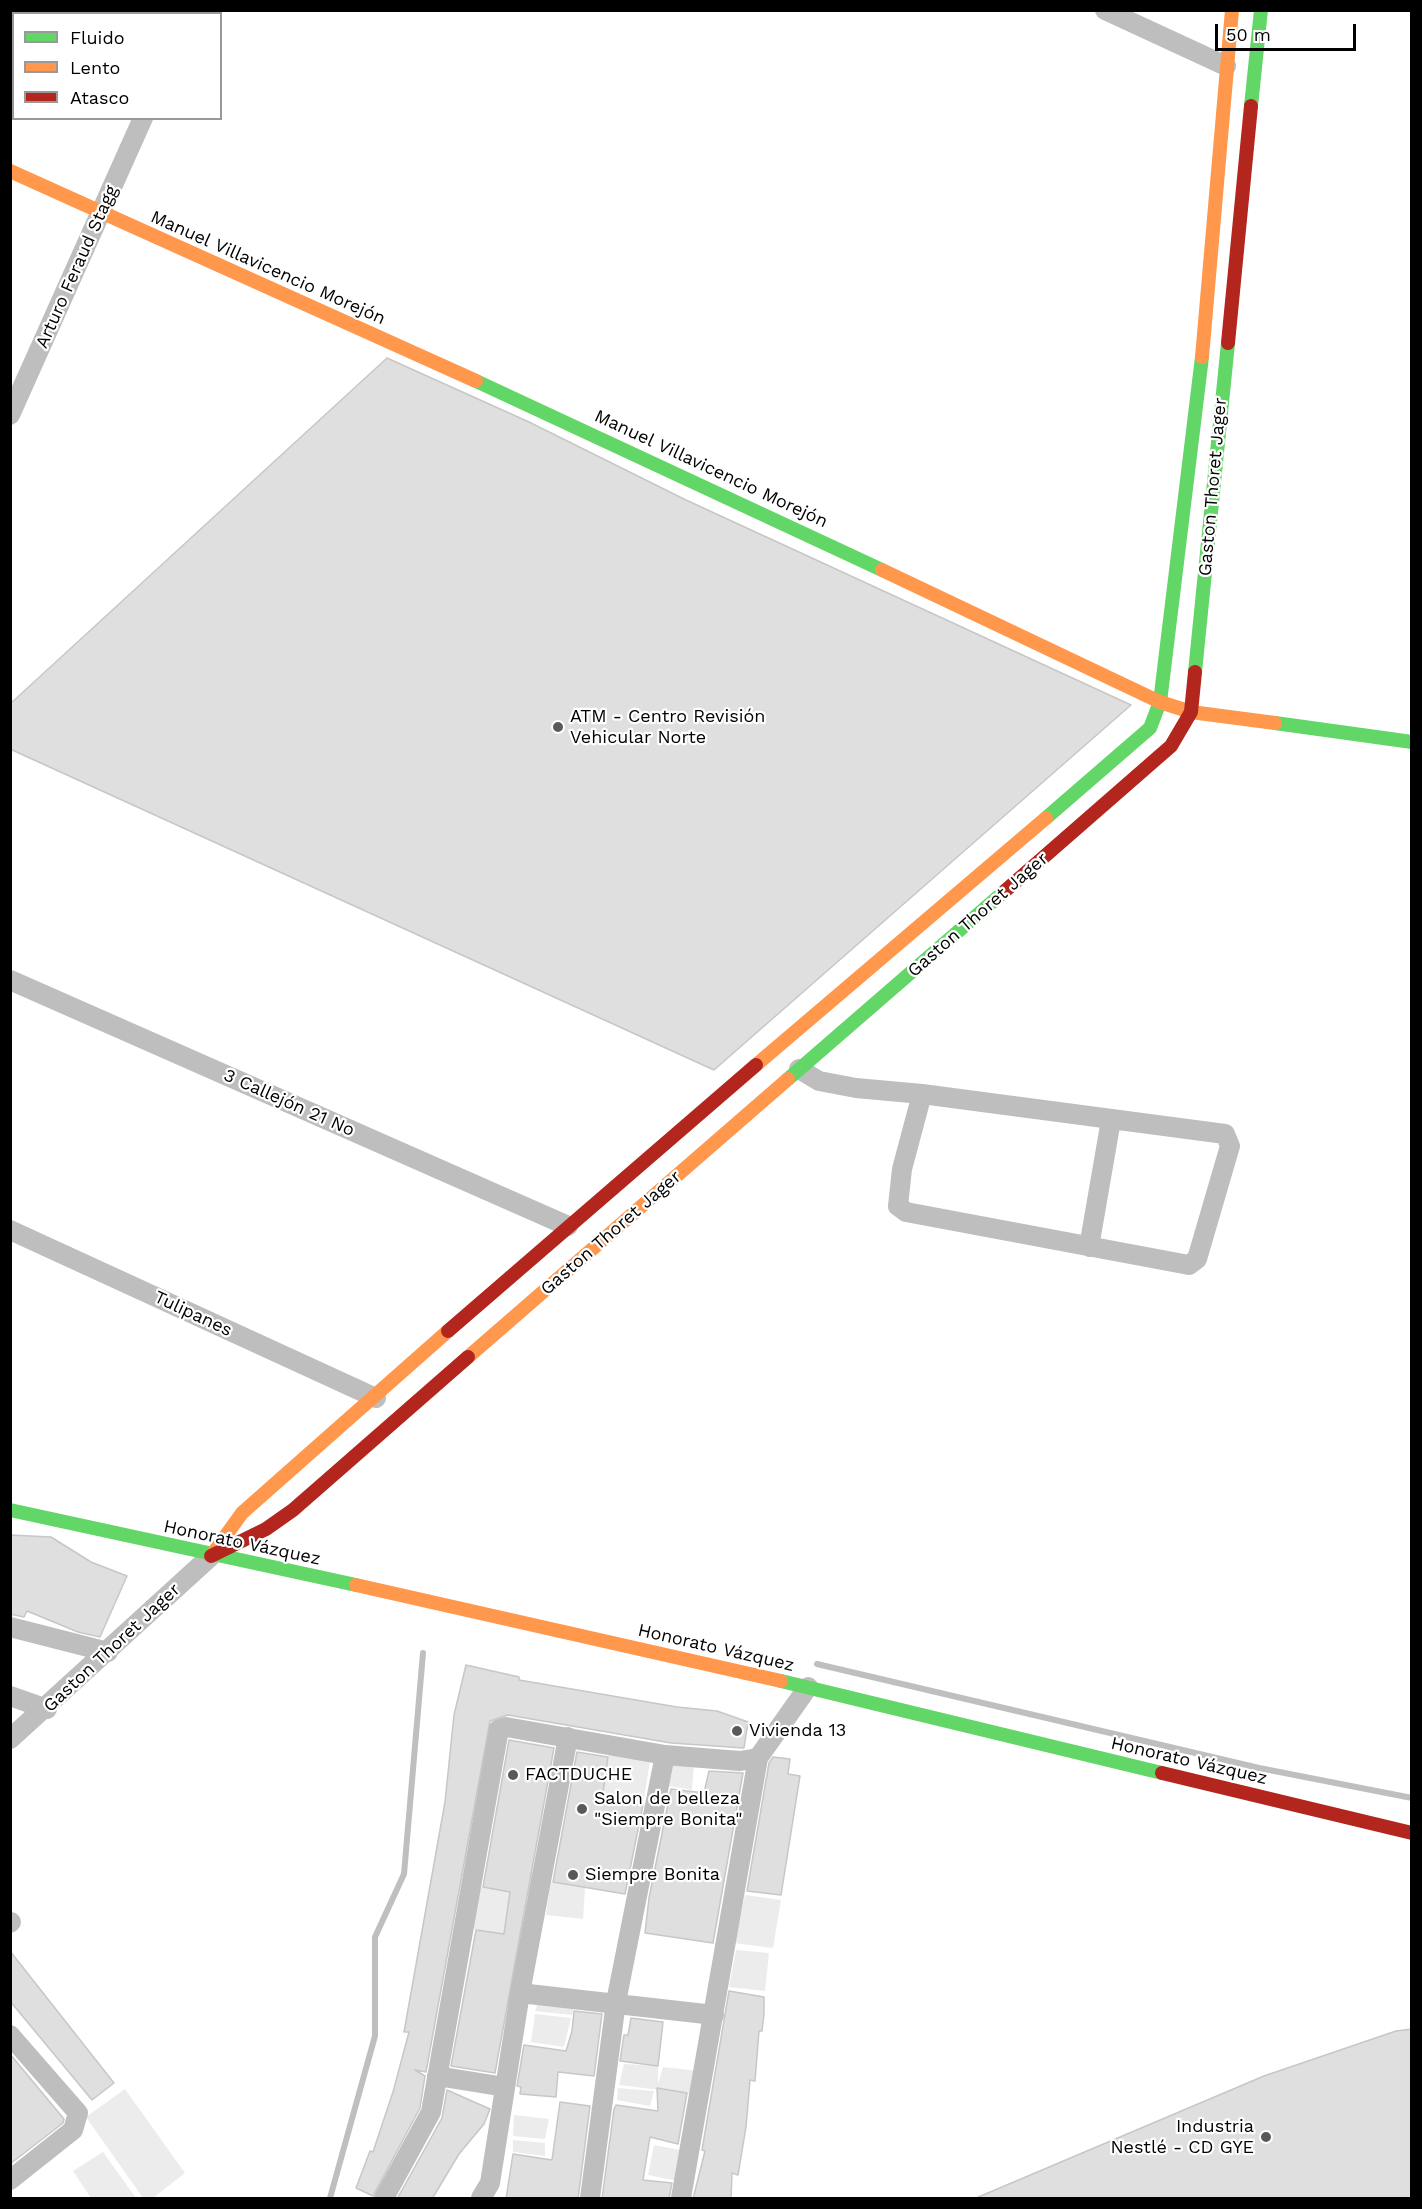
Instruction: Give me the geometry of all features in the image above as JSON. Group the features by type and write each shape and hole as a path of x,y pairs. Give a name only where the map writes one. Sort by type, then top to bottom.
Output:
{"street":[{"path":"1105,10 1226,66"},
{"name":"Gaston Thoret Jager","path":"10,1739 47,1708 212,1556 242,1513 376,1398 568,1226 1150,728 1160,702 1209,301 1226,66 1233,10"},
{"name":"Gaston Thoret Jager","path":"212,1556 266,1529 293,1510 1158,760 1171,746 1191,712 1261,10"},
{"name":"Arturo Feraud Stagg","path":"10,415 142,120"},
{"name":"Manuel Villavicencio Morejón","path":"10,171 629,450 1160,702 1191,712 1412,742"},
{"name":"3 Callejón 21 No","path":"10,980 568,1226"},
{"path":"799,1069 819,1081 856,1088 922,1094 1225,1134 1230,1146 1197,1259 1189,1265 906,1212 898,1206 902,1169 922,1094"},
{"path":"1089,1247 1111,1120"},
{"name":"Tulipanes","path":"10,1230 376,1398"},
{"name":"Honorato Vázquez","path":"10,1510 212,1556 435,1602 808,1687 1412,1833"},
{"path":"10,1627 108,1652"},
{"path":"681,2199 758,1758 808,1687"},
{"path":"10,1696 47,1708"},
{"path":"384,2199 431,2112 499,1729 506,1727 665,1755 740,1761 758,1758"},
{"path":"481,2199 490,2183 520,1993 568,1737"},
{"path":"590,2199 616,2002 665,1755"},
{"path":"520,1993 616,2002 714,2015"},
{"path":"10,2035 78,2113 73,2130 11,2180"},
{"path":"437,2076 506,2086"}],"shaded area":[{"path":"609,1754 650,1761 643,1805 602,1800"},
{"path":"674,1762 694,1765 692,1790 669,1786"},
{"path":"514,1869 541,1874 536,1897 510,1893 504,1934 467,1928 475,1886 510,1892"},
{"path":"551,1882 585,1888 583,1919 546,1915"},
{"path":"745,1895 781,1900 773,1948 734,1943"},
{"path":"736,1950 769,1953 765,1991 729,1987"},
{"path":"539,1999 574,2004 572,2015 535,2011"},
{"path":"535,2014 571,2018 564,2047 531,2042"},
{"path":"624,2064 658,2066 658,2084 663,2067 698,2071 694,2094 619,2085"},
{"path":"618,2088 654,2091 650,2106 617,2100"},
{"path":"125,2089 185,2173 153,2198 143,2198 86,2117"},
{"path":"514,2115 549,2119 545,2139 513,2136"},
{"path":"513,2140 545,2143 545,2156 513,2152"},
{"path":"654,2145 685,2151 678,2181 648,2175"},
{"path":"103,2152 136,2198 91,2198 73,2171"}],"building":[{"name":"ATM - Centro Revisión Vehicular Norte","path":"387,358 529,422 686,500 1131,705 714,1070 10,749 10,704"},
{"path":"10,1535 51,1537 91,1562 127,1576 100,1637 78,1632 27,1611 24,1617 10,1614"},
{"path":"466,1665 519,1677 519,1680 677,1707 717,1711 748,1722 744,1748 671,1743 508,1715 490,1721 426,2072 415,2070 425,2076 420,2108 373,2196 356,2188 370,2151 373,2152 393,2092 409,2032 404,2032 445,1802 454,1715"},
{"path":"509,1740 554,1748 495,2073 451,2066 476,1930 504,1934 510,1892 483,1887"},
{"path":"577,1752 608,1757 602,1800 643,1805 625,1894 553,1882"},
{"path":"773,1757 790,1759 788,1774 800,1776 781,1895 747,1891 769,1763"},
{"path":"709,1771 743,1773 713,1943 645,1933 649,1898 671,1789 704,1793"},
{"path":"10,1951 114,2083 92,2100 10,2001"},
{"path":"729,1991 764,1997 764,2014 762,2031 759,2031 755,2081 750,2080 746,2127 738,2175 732,2173 731,2199 693,2199 705,2151 702,2150"},
{"path":"574,2011 602,2014 594,2076 558,2072 556,2097 520,2094 521,2087 517,2086 524,2045 566,2051 572,2031"},
{"path":"631,2018 663,2022 658,2066 620,2061 624,2035 628,2035"},
{"name":"Industria Nestlé - CD GYE","path":"1412,2029 1412,2199 976,2198 1264,2076 1396,2031"},
{"path":"10,2054 64,2119 63,2123 10,2164"},
{"path":"657,2088 687,2093 678,2144 650,2137 643,2180 672,2183 669,2199 602,2199 614,2109 616,2105 658,2111"},
{"path":"447,2090 490,2109 484,2124 459,2154 432,2199 397,2199 442,2118"},
{"path":"560,2102 590,2106 578,2199 506,2199 513,2154 552,2160"}],"waterway":[{"path":"330,2198 375,2036 375,1937 404,1874 423,1653"},
{"path":"817,1664 1259,1768 1412,1798"}],"traffic: fast":[{"path":"1251,106 1261,10"},
{"path":"1195,672 1228,343"},
{"path":"1046,818 1150,728 1160,702 1202,357"},
{"path":"476,381 882,570"},
{"path":"1275,723 1412,742"},
{"path":"788,1079 1006,890"},
{"path":"10,1510 356,1585"},
{"path":"781,1681 1162,1773"}],"traffic: slow":[{"path":"1202,357 1232,10"},
{"path":"10,171 476,381"},
{"path":"882,570 1160,702 1191,712 1275,723"},
{"path":"756,1065 1046,818"},
{"path":"468,1357 788,1079"},
{"path":"214,1552 242,1513 448,1331"},
{"path":"356,1585 781,1681"}],"traffic: jam":[{"path":"1228,343 1251,106"},
{"path":"1006,890 1171,746 1191,712 1195,672"},
{"path":"448,1331 756,1065"},
{"path":"211,1556 266,1529 293,1510 468,1357"},
{"path":"1162,1773 1412,1833"}],"place":[{"name":"ATM - Centro Revisión Vehicular Norte","path":"558,727"},
{"name":"Vivienda 13","path":"737,1731"},
{"name":"FACTDUCHE","path":"513,1775"},
{"name":"Salon de belleza \"Siempre Bonita\"","path":"582,1809"},
{"name":"Siempre Bonita","path":"573,1875"},
{"name":"Industria Nestlé - CD GYE","path":"1266,2137"}]}
